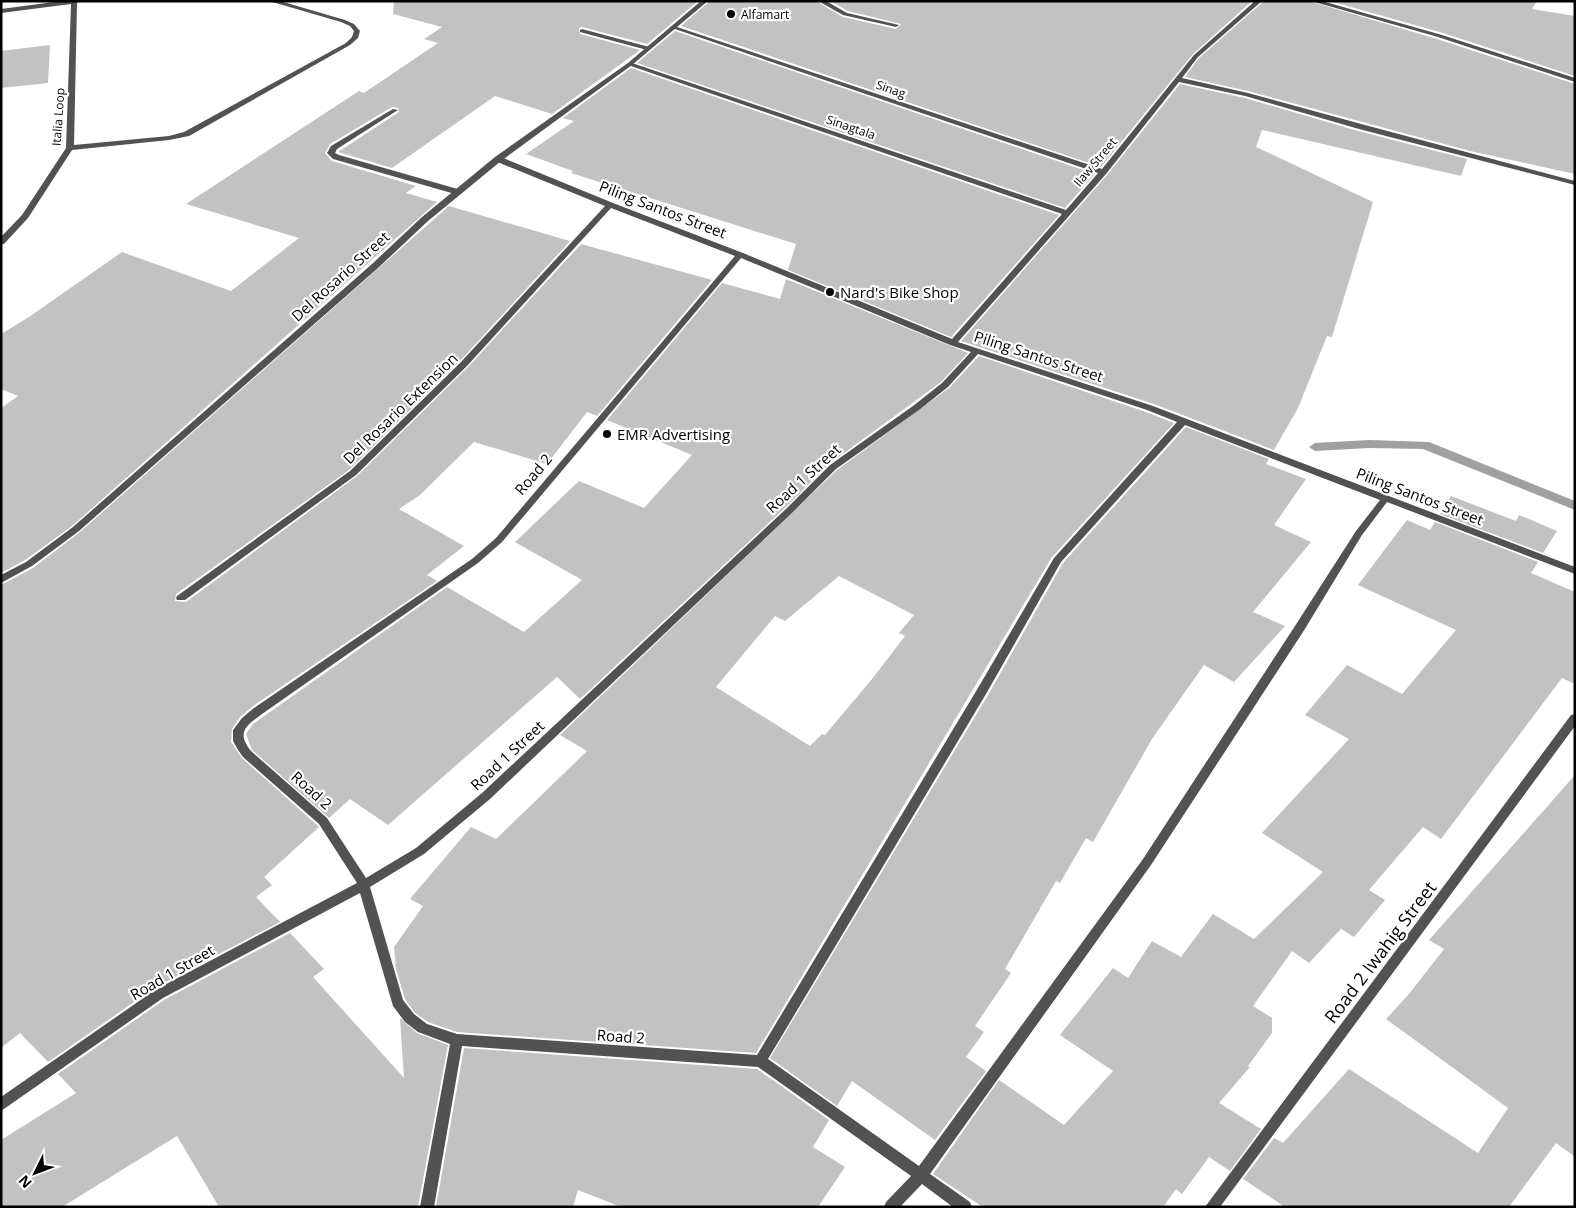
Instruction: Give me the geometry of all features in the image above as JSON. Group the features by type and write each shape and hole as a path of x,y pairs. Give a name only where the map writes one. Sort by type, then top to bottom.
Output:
{"street":[{"path":"1,11 75,1"},
{"name":"Italia Loop","path":"1,242 25,216 70,148 75,1"},
{"path":"70,148 169,138 186,134 348,44 355,38 357,31 352,25 272,1"},
{"name":"Del Rosario Street","path":"1,580 29,564 76,529 458,192 498,159 630,64 672,27 706,1"},
{"path":"821,1 853,16 896,25"},
{"name":"Ilaw Street","path":"952,343 1065,212 1103,172 1196,56 1259,1"},
{"path":"1314,1 1440,36 1575,80"},
{"name":"Sinag","path":"672,27 1103,172"},
{"path":"582,30 647,48"},
{"name":"Sinagtala","path":"630,64 1065,212"},
{"path":"1177,79 1246,94 1362,127 1575,183"},
{"path":"395,110 334,148 331,153 458,192"},
{"name":"Piling Santos Street","path":"498,159 610,206 740,255 952,343 1150,408 1575,571"},
{"name":"Del Rosario Extension","path":"181,598 353,473 464,364 610,206"},
{"name":"Road 2","path":"740,255 499,540 475,561 243,723 237,733 238,744 247,754 323,821 364,885 397,1002 419,1028 457,1040 760,1062"},
{"name":"Road 1 Street","path":"1,1105 159,994 364,885 420,851 486,796 833,467 945,385 976,351"},
{"path":"964,1207 760,1062 982,691 1057,560 1183,421"},
{"path":"891,1207 920,1176 1148,862 1300,630 1359,533 1385,499"},
{"name":"Road 2 Iwahig Street","path":"1212,1207 1575,718"},
{"path":"427,1207 457,1040"}],"building":[{"path":"394,1 698,1 647,44 582,27 579,28 580,34 640,50 552,114 495,96 392,168 338,152 399,112 398,108 392,107 330,144 325,153 332,161 416,186 406,193 437,202 72,526 25,560 1,573 1,408 18,396 1,389 1,334 29,317 122,252 231,291 299,238 186,204 359,91 364,93 438,43 424,39 442,27 393,14"},
{"path":"710,1 816,1 843,17 896,29 901,24 848,11 830,1 1252,1 1193,54 1101,167 681,26"},
{"path":"1264,1 1309,1 1437,39 1575,84 1575,174 1470,151 1248,91 1185,77 1199,58"},
{"path":"1330,1 1537,1 1532,9 1575,16 1575,76 1443,33"},
{"path":"675,31 1095,174 1065,208 637,63"},
{"path":"50,45 48,83 1,88 1,51"},
{"path":"631,68 1059,215 951,337 788,270 796,244 571,173 573,171 526,154 574,121 563,118"},
{"path":"1180,84 1245,98 1358,131 1467,159 1461,176 1262,130 1256,147 1373,202 1332,337 1327,336 1298,408 1274,450 1154,404 961,341 1107,175"},
{"path":"449,206 570,241 460,361 349,470 176,594 175,601 186,602 357,476 468,367 581,244 712,280 597,416 587,412 547,464 474,442 420,495 399,509 464,546 427,575 437,581 253,706 240,717 232,729 231,742 242,758 319,827 264,877 272,885 256,897 280,922 154,988 48,1062 20,1033 1,1048 1,585 33,568 80,532"},
{"path":"786,279 968,353 941,382 829,464 786,507 580,699 557,677 388,825 350,799 329,818 252,750 246,734 253,724 447,587 524,632 582,580 515,542 579,481 644,508 692,455 607,420 722,283 780,299"},
{"path":"979,356 1174,423 1052,557 756,1053 457,1032 428,1022 415,1013 405,999 396,969 394,947 423,906 410,899 471,827 496,839 587,751 560,735 837,470 949,388","holes":["839,576 914,615 899,633 905,636 872,679 825,735 822,734 810,746 716,687 775,616 785,621"]},
{"path":"1186,427 1269,459 1266,464 1306,479 1274,525 1311,542 1253,612 1285,626 1234,682 1204,665 1152,739 1093,842 1086,838 1060,883 1056,881 1005,969 1011,973 975,1026 984,1032 966,1057 986,1071 935,1140 852,1081 837,1106 770,1058 988,695 1063,563"},
{"path":"1451,496 1516,521 1519,515 1557,531 1543,553 1440,514"},
{"path":"1407,520 1430,530 1435,522 1538,562 1531,573 1575,592 1575,684 1562,678 1441,839 1423,827 1369,890 1385,900 1354,937 1341,929 1309,963 1292,951 1253,1006 1272,1018 1272,1033 1248,1066 1250,1067 1219,1103 1261,1129 1230,1171 1209,1157 1182,1194 1176,1189 1163,1207 983,1207 933,1174 999,1080 1064,1125 1113,1071 1060,1035 1113,968 1128,978 1152,941 1181,957 1213,914 1254,939 1323,872 1262,833 1349,739 1305,715 1347,665 1402,694 1456,630 1358,585"},
{"path":"1575,775 1575,1157 1556,1143 1509,1207 1285,1207 1243,1179 1274,1138 1283,1143 1349,1069 1478,1153 1508,1108 1386,1019 1409,994 1444,949 1429,940"},
{"path":"290,933 324,969 313,977 404,1078 400,1018 417,1033 448,1045 418,1207 219,1207 177,1136 62,1207 1,1207 1,1140 76,1093 58,1074 164,1000"},
{"path":"464,1048 757,1069 829,1120 813,1147 845,1167 818,1207 621,1207 578,1190 573,1207 436,1207"}],"waterway":[{"path":"1315,447 1369,444 1425,445 1575,506"}],"place":[{"name":"Alfamart","path":"731,14"},
{"name":"Nard's Bike Shop","path":"830,292"},
{"name":"EMR Advertising","path":"607,434"}]}
